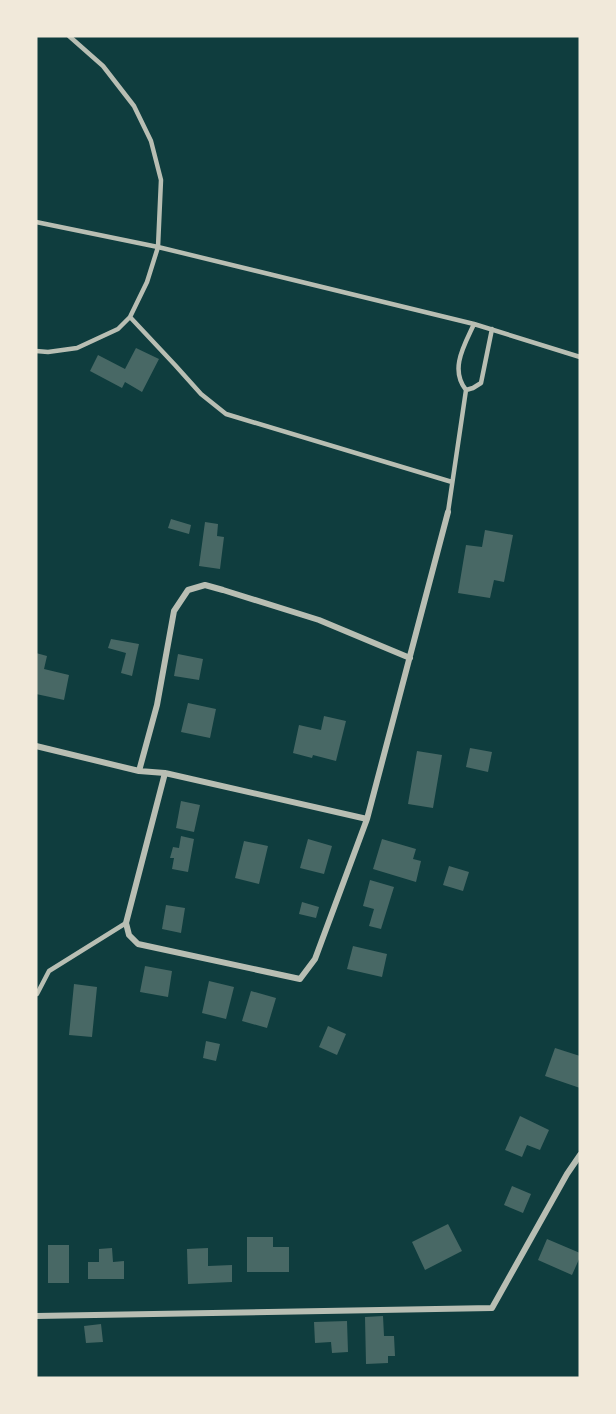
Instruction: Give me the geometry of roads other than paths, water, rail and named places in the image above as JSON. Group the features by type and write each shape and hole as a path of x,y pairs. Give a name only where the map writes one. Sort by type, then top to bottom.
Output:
{"street":[{"path":"165,773 126,923 129,935 138,944 300,980 315,959 367,819 448,512"},
{"path":"139,771 157,705 174,611 188,590 205,585 223,590 319,620 410,658"},
{"path":"36,746 139,771 165,773 367,819"},
{"path":"36,1316 492,1308 580,1155"}],"lane":[{"path":"36,351 48,352 77,348 118,329 130,317 147,282 158,247 161,180 151,141 128,98 103,66 69,36"},
{"path":"36,222 158,247 474,324 580,357"},
{"path":"130,317 201,394 226,414 453,482"},
{"path":"448,512 466,390 461,383 460,356 474,324"},
{"path":"466,390 481,383 492,329"},
{"path":"37,994 49,971 126,923"}]}
